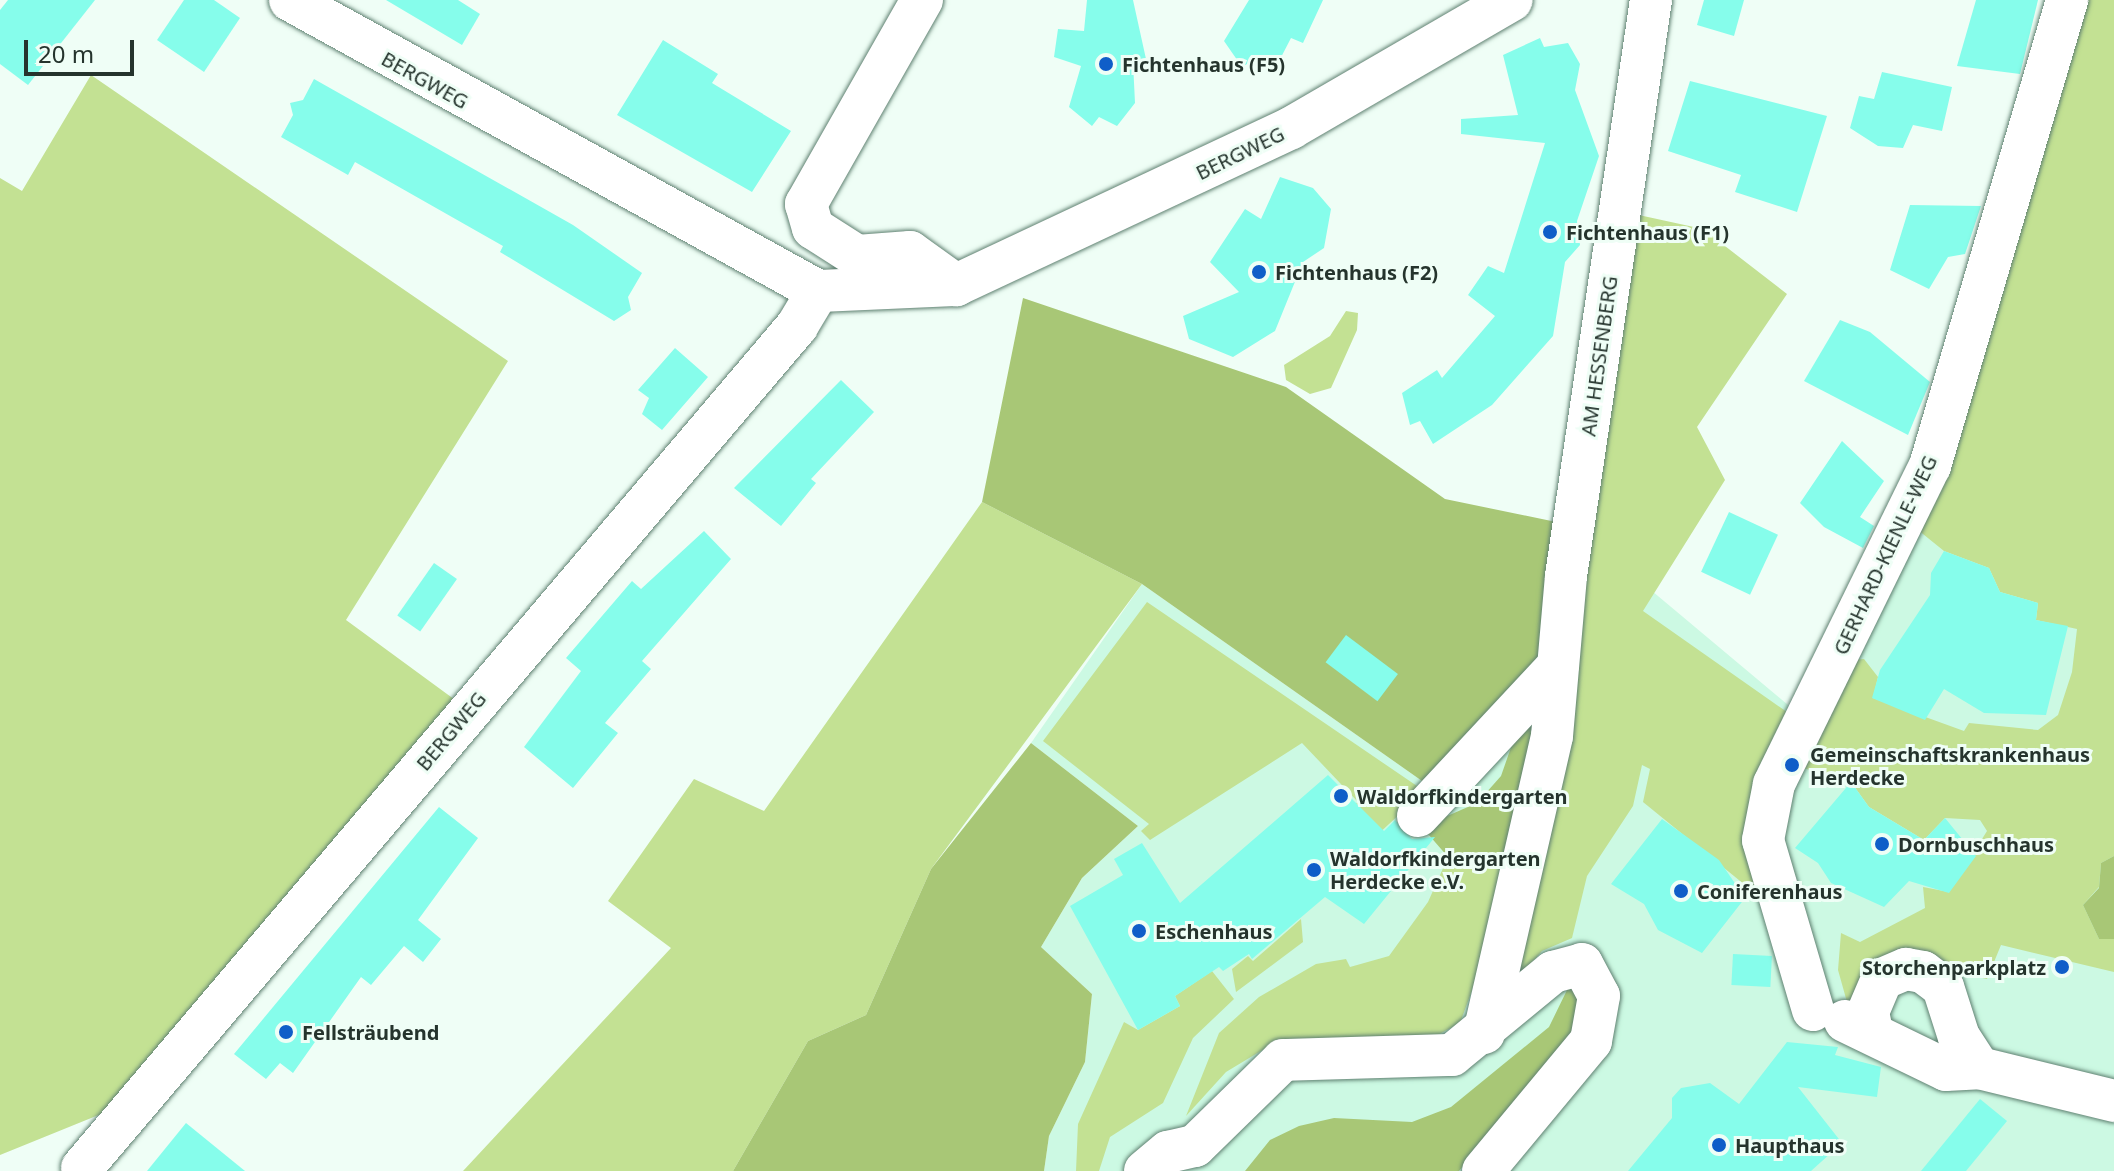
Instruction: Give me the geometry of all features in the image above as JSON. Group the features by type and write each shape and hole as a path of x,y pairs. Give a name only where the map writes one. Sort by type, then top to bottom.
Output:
{"street":[{"name":"BERGWEG","path":"290,0 818,291 956,285 1291,128 1512,0"},
{"path":"922,0 806,204 813,228 857,256 910,252 956,285"},
{"name":"AM HESSENBERG","path":"1484,1033 1552,736 1558,666 1651,0"},
{"name":"GERHARD-KIENLE-WEG","path":"1813,1010 1763,840 1774,784 1930,466 2067,0"},
{"name":"BERGWEG","path":"82,1168 797,326 818,291"},
{"path":"1418,816 1558,666"},
{"path":"1827,951 1813,1010 1872,1031 1946,1070 1971,1056 2114,1101"},
{"path":"1145,1171 1168,1152 1200,1158 1283,1060 1439,1058 1484,1033 1563,965 1582,964 1592,973 1600,1009 1591,1041 1483,1171"},
{"path":"1872,1031 1874,991 1906,969 1943,987 1971,1056"}],"shaded area":[{"name":"Gemeinschaftskrankenhaus Herdecke","path":"2114,448 2114,1171 1044,1171 1049,1136 1085,1062 1092,994 1041,947 1082,878 1138,826 1031,743 1142,584 1432,788 1584,534 1794,710 1942,472"}],"green space":[{"path":"2086,0 2114,0 2114,856 2101,863 2099,887 2083,905 2099,939 2114,939 2114,972 2001,945 1987,979 1950,971 1847,1002 1838,970 1841,933 1860,942 1925,908 1923,887 1949,892 1987,831 1980,820 1945,818 1924,840 1869,807 1851,782 1803,768 1851,660 1864,659 1878,677 1873,698 1964,731 1969,723 2038,730 2058,715 2072,672 2077,629 2036,620 2038,603 2000,592 1989,568 1944,551 1918,530"},
{"path":"91,75 508,361 346,620 462,705 106,1112 0,1155 0,178 22,191"},
{"path":"1625,212 1703,229 1787,294 1697,427 1725,480 1643,611 1794,717 1761,898 1643,802 1650,769 1642,765 1633,806 1587,876 1572,938 1542,951 1516,980"},
{"path":"1023,298 1286,387 1445,499 1561,523 1545,666 1432,788 1142,584 982,502"},
{"path":"1346,311 1358,313 1357,330 1331,388 1310,394 1286,380 1284,365 1330,336"},
{"path":"982,502 1142,584 931,869 866,1015 808,1041 733,1171 463,1171 671,948 608,901 694,779 764,811"},
{"path":"1147,602 1417,786 1402,812 1375,837 1350,809 1358,802 1302,743 1150,840 1141,831 1149,824 1043,741"},
{"path":"1539,705 1515,874 1448,857 1422,827 1477,803 1501,776 1523,713"},
{"path":"1031,743 1138,826 1082,878 1041,947 1092,994 1085,1062 1049,1136 1044,1171 733,1171 808,1041 866,1015 931,869"},
{"path":"2114,856 2114,939 2099,939 2083,905 2099,888 2101,863"},
{"path":"1448,857 1515,874 1460,1023 1430,1039 1279,1040 1226,1072 1186,1116 1219,1033 1259,997 1316,964 1346,959 1350,967 1389,956 1428,902"},
{"path":"1301,919 1303,942 1236,992 1232,969 1248,956 1253,961"},
{"path":"1212,971 1234,999 1193,1038 1163,1103 1110,1137 1099,1171 1076,1171 1078,1124 1124,1022 1138,1030 1180,1006 1175,996"},
{"path":"1568,988 1578,988 1577,1030 1459,1171 1245,1171 1270,1140 1299,1126 1334,1118 1412,1122 1451,1107 1549,1027"}],"building":[{"path":"8,0 95,0 28,85 0,64 0,10"},
{"path":"184,0 214,0 240,18 204,72 157,40"},
{"path":"386,0 458,0 480,14 462,45"},
{"name":"Fichtenhaus (F5)","path":"1087,0 1133,0 1146,59 1133,62 1135,103 1117,126 1099,117 1092,126 1069,107 1081,66 1054,57 1058,29 1084,31"},
{"path":"1249,0 1323,0 1303,43 1291,38 1276,67 1257,58 1242,67 1224,41"},
{"path":"1704,0 1744,0 1734,36 1697,25"},
{"path":"1976,0 2038,0 2020,74 1957,66"},
{"name":"Fichtenhaus (F1)","path":"1540,38 1544,47 1568,43 1580,64 1575,90 1599,156 1577,221 1580,245 1565,262 1553,336 1492,405 1433,444 1420,421 1410,425 1402,393 1437,370 1442,378 1495,316 1468,295 1488,266 1504,273 1545,143 1461,134 1461,119 1518,115 1503,55"},
{"path":"663,40 718,74 712,83 791,131 752,192 617,115"},
{"path":"1882,72 1952,87 1942,131 1913,125 1903,148 1878,146 1850,128 1859,96 1874,99"},
{"path":"314,79 573,225 642,273 628,297 631,310 614,321 500,252 503,246 355,162 348,175 281,137 293,115 290,103 303,100"},
{"path":"1690,81 1827,116 1797,212 1735,192 1741,175 1668,151"},
{"name":"Fichtenhaus (F2)","path":"1280,177 1313,188 1331,209 1324,248 1303,262 1275,331 1233,357 1189,339 1183,316 1239,292 1210,262 1245,209 1261,219"},
{"path":"1910,205 1981,206 1965,254 1948,257 1929,289 1890,270"},
{"path":"1840,320 1870,332 1930,382 1908,435 1804,381"},
{"path":"675,348 708,377 662,430 642,414 649,398 638,390"},
{"path":"841,380 874,412 811,479 816,483 781,526 734,488"},
{"path":"1842,441 1884,481 1860,517 1874,526 1863,548 1824,527 1800,503"},
{"path":"1729,512 1778,535 1750,595 1701,572"},
{"path":"704,531 731,559 642,661 651,669 605,723 618,733 573,788 524,747 581,671 566,658 632,581 641,589"},
{"path":"1944,551 1989,568 2000,592 2038,603 2036,620 2068,626 2046,715 1984,713 1944,689 1925,720 1872,698 1880,670 1930,595 1931,573"},
{"path":"434,563 457,579 420,631 397,615"},
{"path":"1346,635 1398,674 1377,701 1326,662"},
{"path":"1328,775 1384,831 1395,820 1412,839 1435,837 1364,924 1325,897 1252,959 1249,954 1223,971 1219,967 1175,996 1180,1006 1138,1030 1070,906 1123,875 1114,859 1142,843 1180,903"},
{"name":"Dornbuschhaus","path":"1851,782 1869,807 1924,840 1945,818 1976,856 1949,893 1909,881 1884,907 1831,883 1818,863 1795,848"},
{"path":"439,807 478,838 418,920 441,939 423,962 404,946 371,985 361,977 293,1073 280,1063 266,1079 234,1054"},
{"name":"Coniferenhaus","path":"1662,819 1719,860 1745,898 1702,953 1658,930 1644,904 1611,884"},
{"path":"1733,954 1772,956 1770,987 1731,985"},
{"path":"1787,1042 1838,1047 1835,1055 1881,1067 1877,1097 1798,1087 1842,1143 1811,1171 1628,1171 1672,1118 1672,1098 1681,1088 1710,1083 1739,1104"},
{"path":"1980,1099 2007,1121 1966,1171 1921,1171"},
{"path":"186,1123 245,1171 147,1171"}],"place":[{"name":"Fichtenhaus (F5)","path":"1106,64"},
{"name":"Fichtenhaus (F1)","path":"1550,232"},
{"name":"Fichtenhaus (F2)","path":"1259,272"},
{"name":"Gemeinschaftskrankenhaus Herdecke","path":"1792,765"},
{"name":"Waldorfkindergarten","path":"1341,796"},
{"name":"Dornbuschhaus","path":"1882,844"},
{"name":"Waldorfkindergarten Herdecke e.V.","path":"1314,870"},
{"name":"Coniferenhaus","path":"1681,891"},
{"name":"Eschenhaus","path":"1139,931"},
{"name":"Storchenparkplatz","path":"2062,967"},
{"name":"Fellsträubend","path":"286,1032"},
{"name":"Haupthaus","path":"1719,1145"}]}
